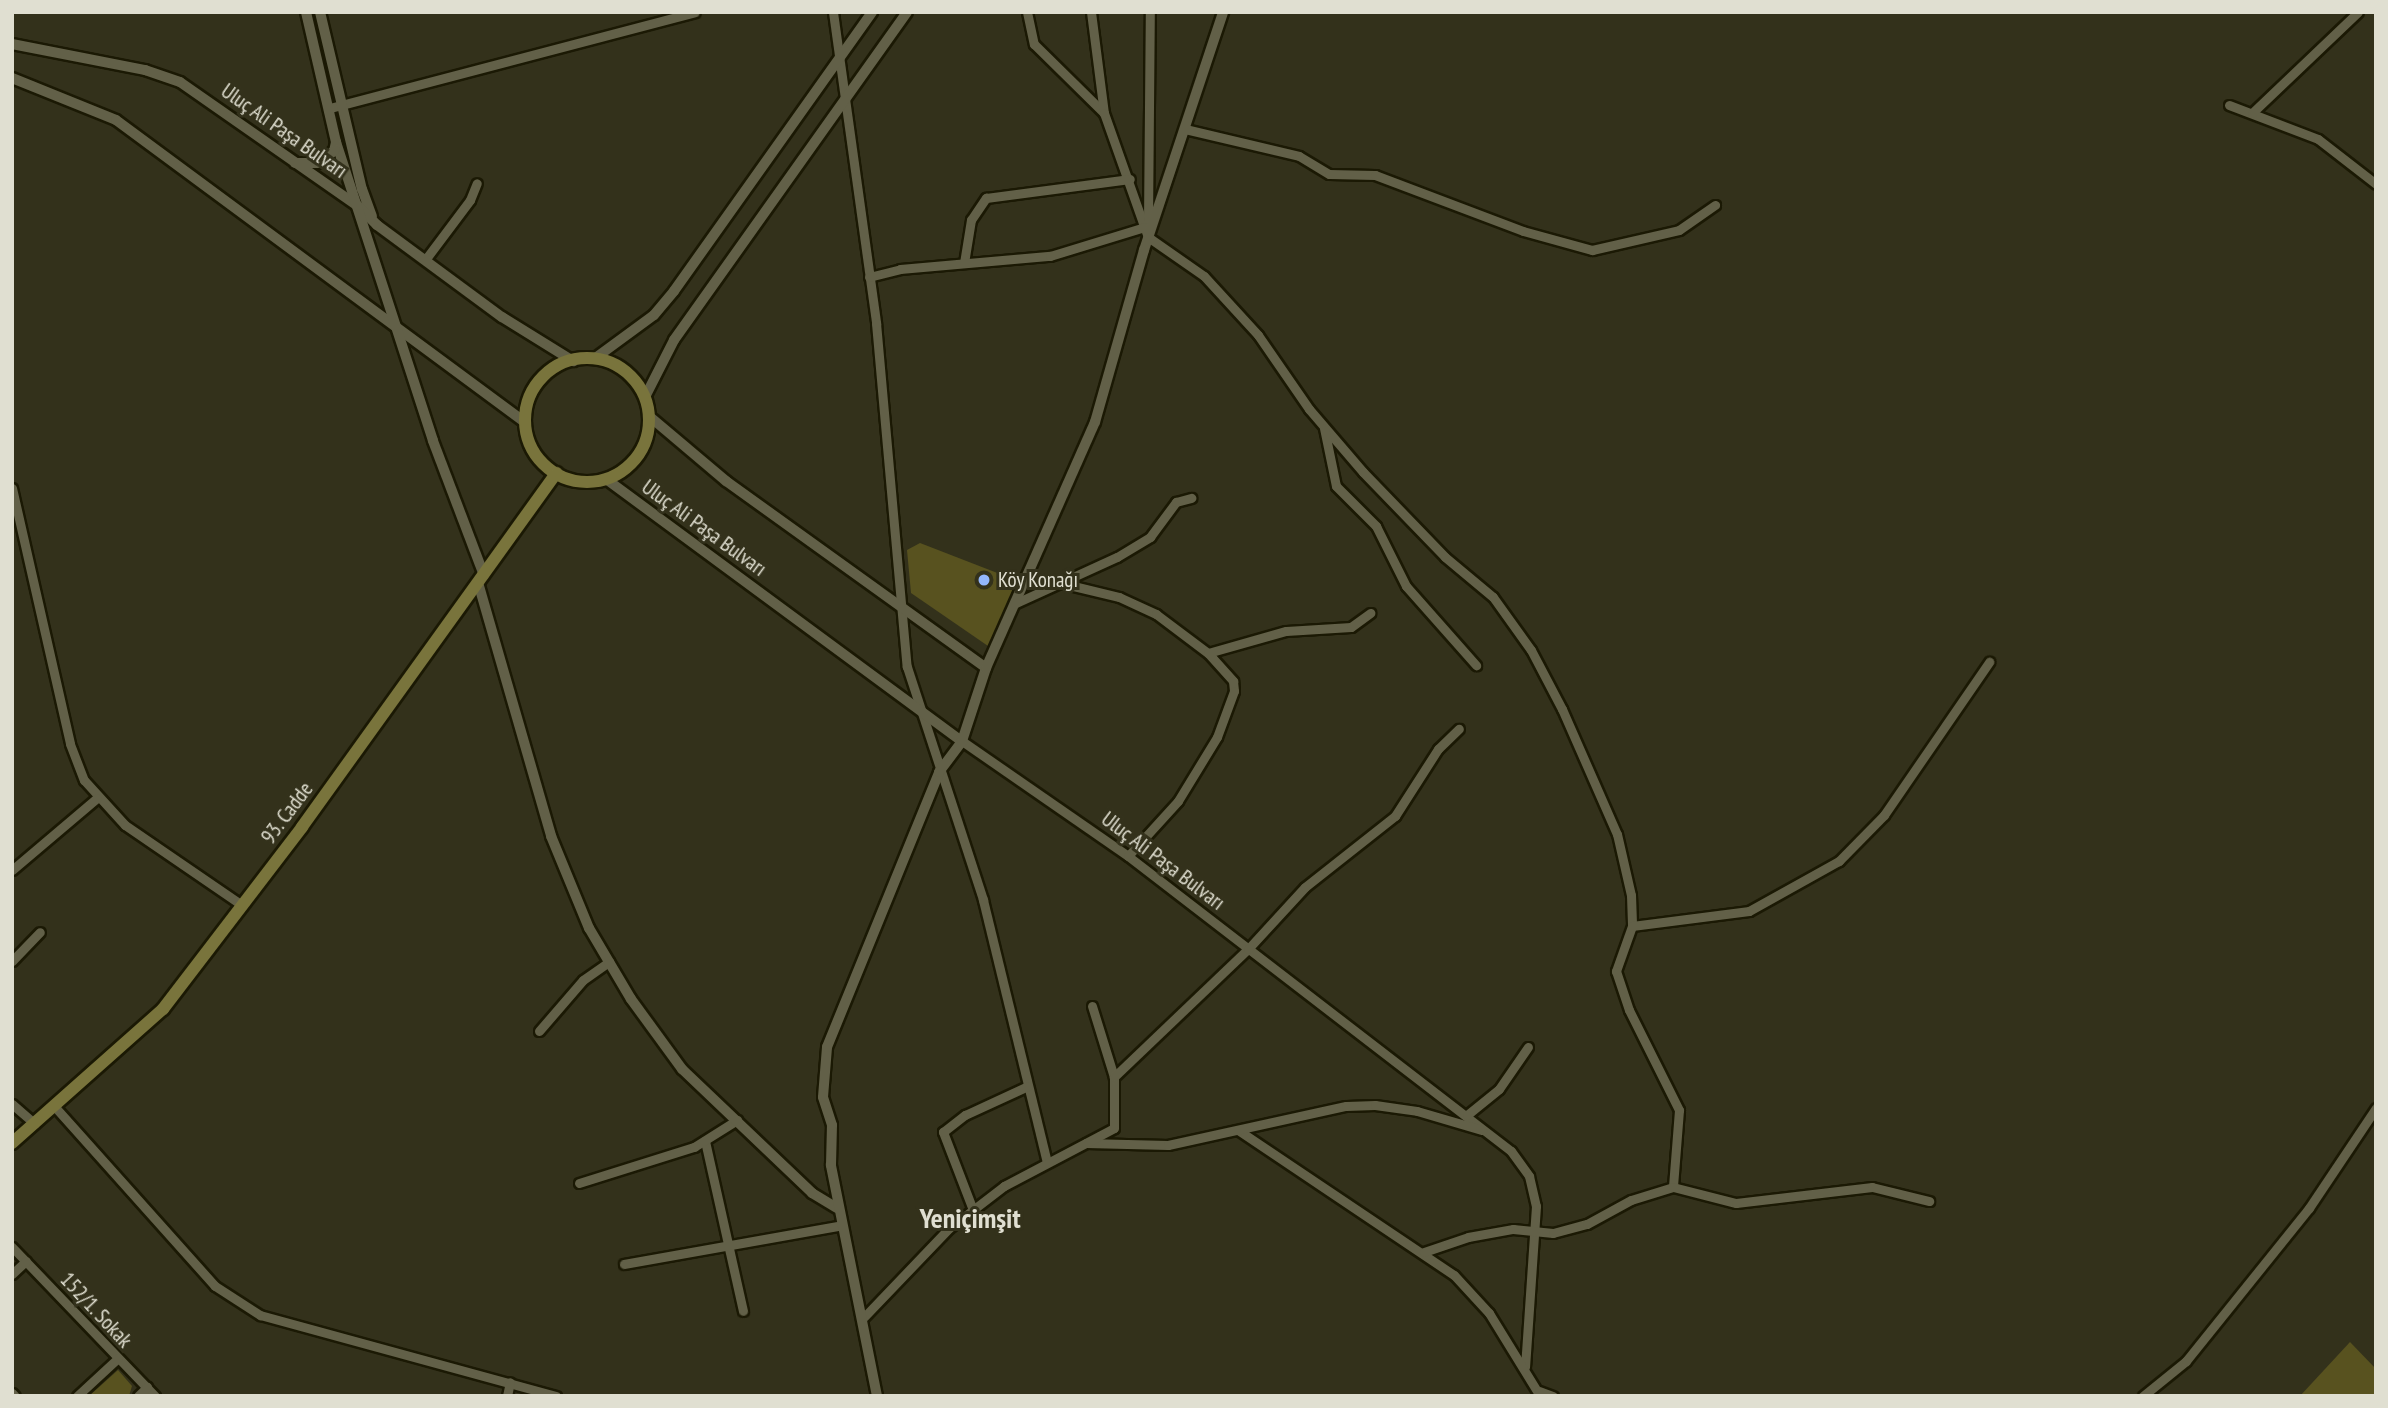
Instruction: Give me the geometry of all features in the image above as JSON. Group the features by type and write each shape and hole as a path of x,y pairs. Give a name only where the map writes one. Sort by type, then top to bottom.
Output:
{"main road":[{"name":"Uluç Ali Paşa Bulvarı","path":"526,424 528,404 542,379 573,361 594,359 621,368 645,397 649,416 639,455 624,470 606,479"},
{"path":"526,424 535,452 556,473 575,480 606,479"},
{"name":"93. Cadde","path":"12,1143 163,1009 482,580 556,473"}],"street":[{"path":"306,12 336,142 482,580 551,836 589,928 682,1069 812,1193 837,1208"},
{"path":"320,12 362,189 377,225"},
{"path":"330,108 695,12"},
{"path":"833,12 869,277 901,608 917,708 983,900 1047,1162"},
{"path":"594,359 654,315 674,291 872,12"},
{"path":"645,397 674,340 907,12"},
{"path":"1027,12 1034,44 1104,113"},
{"path":"1091,12 1104,113 1147,232 1204,276 1258,335 1324,427 1445,557 1493,597 1531,650 1617,834 1631,895 1632,926 1616,971 1629,1010 1678,1110 1673,1187"},
{"path":"1147,232 1150,12"},
{"path":"877,1396 864,1317 837,1208 831,1165 832,1125 823,1097 827,1047 939,772 962,741 986,668 1095,422 1147,232 1185,129 1223,12"},
{"path":"2252,113 2358,12"},
{"name":"Uluç Ali Paşa Bulvarı","path":"12,44 145,70 180,82 358,206 377,225 502,317 573,361"},
{"path":"12,78 116,120 526,424"},
{"path":"2229,104 2318,139 2374,179"},
{"path":"1185,129 1299,156 1329,174 1376,175 1523,230 1592,250 1679,230 1714,205"},
{"path":"294,163 318,163 334,151 336,142"},
{"path":"964,263 971,220 986,198 1130,180"},
{"path":"425,260 470,200 477,183"},
{"path":"869,277 964,263 1050,256 1083,242 1147,232"},
{"path":"649,416 726,481 986,668"},
{"path":"1324,427 1336,486 1376,526 1406,586 1476,665"},
{"name":"Uluç Ali Paşa Bulvarı","path":"606,479 962,741 1128,856 1489,1132 1529,1176 1537,1232 1525,1367"},
{"path":"12,488 70,744 84,780 97,798 125,825 242,905"},
{"path":"1016,603 1065,584 1150,537 1176,502 1191,498"},
{"path":"1065,584 1119,597 1156,614 1208,653 1233,681 1234,691 1217,737 1178,801 1128,856"},
{"path":"1208,653 1286,631 1351,627 1370,613"},
{"path":"1632,926 1749,911 1839,861 1879,821 1989,662"},
{"path":"1114,1077 1248,949 1305,887 1395,816 1438,749 1459,729"},
{"path":"12,870 97,798"},
{"path":"12,961 40,932"},
{"path":"540,1031 583,980 609,962"},
{"path":"864,1317 948,1229 973,1210 1047,1162 1114,1128 1114,1077 1092,1006"},
{"path":"1467,1115 1499,1089 1528,1047"},
{"path":"973,1210 943,1132 965,1115 1028,1086"},
{"path":"12,1104 35,1124"},
{"path":"1081,1143 1168,1145 1346,1106 1375,1105 1418,1111 1489,1132"},
{"path":"55,1107 215,1286 230,1298 286,1325 510,1382 525,1391 555,1396"},
{"path":"2143,1396 2186,1361 2309,1208 2376,1108"},
{"path":"579,1183 705,1141 737,1120"},
{"path":"1238,1130 1424,1252 1454,1275 1489,1313 1539,1393 1553,1396"},
{"path":"705,1141 743,1311"},
{"path":"1424,1252 1468,1237 1513,1229 1537,1232 1587,1224 1631,1200 1673,1187 1736,1203 1872,1187 1929,1201"},
{"path":"624,1264 842,1225"},
{"name":"152/1. Sokak","path":"12,1247 155,1396"},
{"path":"12,1274 26,1261"},
{"path":"78,1396 118,1359"},
{"path":"507,1396 510,1382"},
{"path":"138,1396 147,1387"}],"shaded area":[{"path":"920,543 1018,581 988,646 911,593 907,550"},
{"path":"2350,1342 2376,1369 2376,1396 2300,1396"},
{"path":"118,1370 132,1386 129,1396 89,1396"}],"place":[{"name":"Köy Konağı","path":"984,580"}],"district":[{"name":"Yeniçimşit","path":"970,1218"}]}
